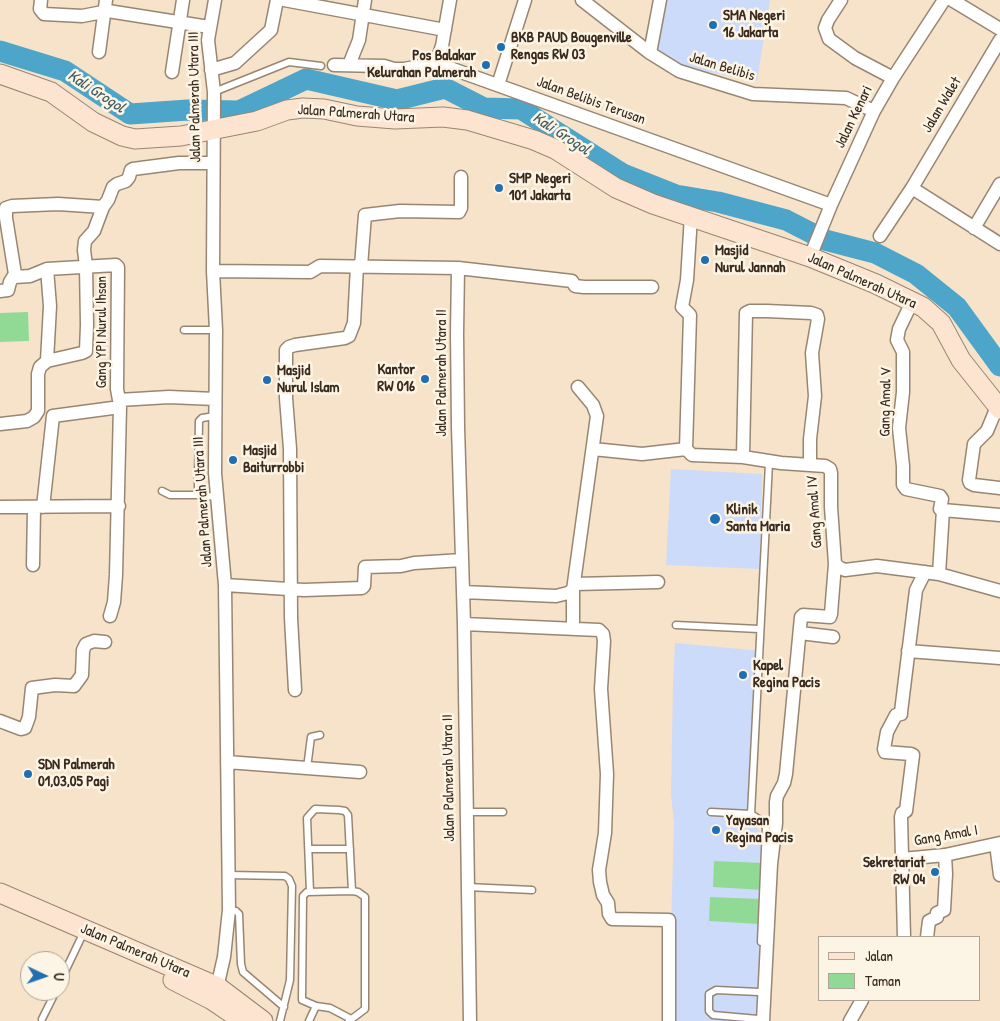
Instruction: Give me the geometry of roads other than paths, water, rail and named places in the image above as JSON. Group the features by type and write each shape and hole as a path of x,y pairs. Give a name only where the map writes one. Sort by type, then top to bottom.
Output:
{"street":[{"path":"41,0 40,9 44,14 82,16 105,6 209,27"},
{"path":"172,72 183,0"},
{"name":"Jalan Palmerah Utara III","path":"215,0 209,27 214,98 215,473 225,585 229,910 224,957 215,994"},
{"path":"211,70 235,63 271,30 277,0"},
{"path":"284,0 305,2 363,16 445,30"},
{"path":"349,65 359,40 365,0"},
{"path":"328,66 384,66 404,69 436,63 442,46 450,0"},
{"path":"498,85 525,0"},
{"name":"Jalan Belibis","path":"582,0 650,53 679,71 753,94 846,98 874,111"},
{"path":"650,53 660,0"},
{"path":"840,0 825,28 829,39 855,58 893,78"},
{"name":"Jalan Kenari","path":"812,252 874,111 893,78 944,0"},
{"path":"952,0 1000,29"},
{"path":"99,52 105,6"},
{"name":"Jalan Walet","path":"880,236 912,188 1000,40"},
{"name":"Jalan Belibis Terusan","path":"436,63 829,210"},
{"name":"Jalan Palmerah Utara","path":"0,74 51,92 93,122 122,136 135,139 161,138 213,125 257,121 286,110 303,108 324,109 357,116 386,118 443,117 467,120 541,143 555,149 616,188 653,204 812,252 912,302 932,314 941,323 961,360 999,408"},
{"name":"Gang YPI Nurul Ihsan","path":"47,361 86,351 85,241 94,231 103,207 115,185 128,180 131,170 179,163 213,163"},
{"path":"295,690 292,661 290,589 290,449 286,405 286,350 295,345 348,336 354,324 365,215 400,212 459,212 462,208 462,177"},
{"path":"974,228 1000,184"},
{"path":"912,188 1000,244"},
{"path":"15,277 3,218 8,207 58,204 103,207"},
{"path":"593,449 642,454 686,449 690,315 682,307 687,280 691,216"},
{"name":"Gang YPI Nurul Ihsan","path":"0,291 8,290 10,282 15,277 30,276 47,268 116,265 118,267 117,389 119,400 169,397 215,399"},
{"path":"213,271 310,272 320,266 458,268 572,281 575,286 584,287 652,286"},
{"path":"0,424 26,421 34,417 38,411 38,370 47,361 50,306 47,268"},
{"name":"Jalan Palmerah Utara II","path":"458,268 458,408 464,624 470,1021"},
{"name":"Gang Amal V","path":"912,302 899,329 896,340 903,352 903,392 899,428 903,485 906,489 940,496 942,499 940,509 943,510"},
{"path":"743,458 746,313 750,311 811,313 817,315 818,319 812,353 815,396 810,427 810,465"},
{"path":"573,628 574,587 597,416 593,405 578,387"},
{"path":"33,565 38,507 52,416 120,407 116,576 114,602 110,616"},
{"path":"999,408 987,431 974,444 969,480 974,485 1000,488"},
{"name":"Gang Amal IV","path":"686,449 692,455 825,466 830,469 835,564 840,568 845,570 877,566 939,574 1000,591"},
{"path":"0,507 119,506"},
{"path":"939,574 943,510 1000,515"},
{"path":"225,585 290,589 363,587 365,567 401,566 414,563 462,560"},
{"path":"760,1020 771,864 776,823 776,802 786,774 801,617 803,615 831,616 835,564"},
{"path":"904,936 901,817 902,813 906,811 913,756 911,754 885,752 884,749 887,732 896,715 901,714 916,590 925,572"},
{"path":"463,592 556,596 568,593 574,587 658,582"},
{"path":"464,624 599,630 604,636 601,677 607,774 605,833 599,870 603,895 608,903 609,914 612,919 669,920 669,1021"},
{"path":"800,633 833,637"},
{"path":"0,721 21,729 25,728 29,717 32,688 55,685 74,686 82,675 86,644 94,641 105,642"},
{"path":"908,651 1000,658"},
{"path":"227,762 360,772"},
{"name":"Gang Amal I","path":"902,859 945,856 998,843 1000,875"},
{"path":"927,936 929,921 937,917 938,912 944,910 945,856"},
{"name":"Jalan Palmerah Utara","path":"0,893 122,955 215,994 263,1021"},
{"name":"Jalan Palmerah Utara","path":"0,903 86,937"},
{"name":"Jalan Palmerah Utara","path":"215,994 241,1020"},
{"path":"850,1021 861,1001"}],"lane":[{"path":"214,98 289,62 328,66"},
{"path":"184,330 216,330"},
{"path":"198,495 199,421 202,418 215,416"},
{"path":"751,814 769,462"},
{"path":"162,492 170,495 198,495 217,498"},
{"path":"676,625 759,629"},
{"path":"307,769 311,736 320,735"},
{"path":"310,892 307,818 315,809 345,811 348,815 352,891"},
{"path":"466,812 502,812"},
{"path":"711,812 751,814 762,821 766,827 759,992 760,1020 713,1015 709,1011 709,994 716,990 759,992"},
{"path":"309,849 350,849"},
{"path":"228,875 285,876 289,879 292,886 290,980 280,1021"},
{"path":"467,887 532,890"},
{"path":"352,891 358,892 366,898 365,1010 350,1020 330,1008 316,1006 302,1000 302,902 306,892 310,892 352,891"},
{"path":"229,910 236,911 239,914 243,972 284,1007"},
{"path":"70,965 86,937"},
{"path":"42,1018 51,1001"},
{"path":"309,1021 316,1006"}],"waterway":[{"name":"Kali Grogol","path":"0,51 65,71 130,114 188,110 239,111 306,79 397,100 445,88 484,108 521,109 623,174 676,195 718,202 786,220 825,240 875,253 916,274 957,307 1000,366"}],"place":[{"name":"SMA Negeri 16 Jakarta","path":"713,25"},
{"name":"BKB PAUD Bougenville Rengas RW 03","path":"501,47"},
{"name":"Pos Balakar Kelurahan Palmerah","path":"486,65"},
{"name":"SMP Negeri 101 Jakarta","path":"499,188"},
{"name":"Masjid Nurul Jannah","path":"705,260"},
{"name":"Kantor RW 016","path":"425,379"},
{"name":"Masjid Nurul Islam","path":"267,380"},
{"name":"Masjid Baiturrobbi","path":"233,460"},
{"name":"Klinik Santa Maria","path":"715,519"},
{"name":"Kapel Regina Pacis","path":"743,675"},
{"name":"SDN Palmerah 01,03,05 Pagi","path":"28,774"},
{"name":"Yayasan Regina Pacis","path":"716,830"},
{"name":"Sekretariat RW 04","path":"935,872"}]}
